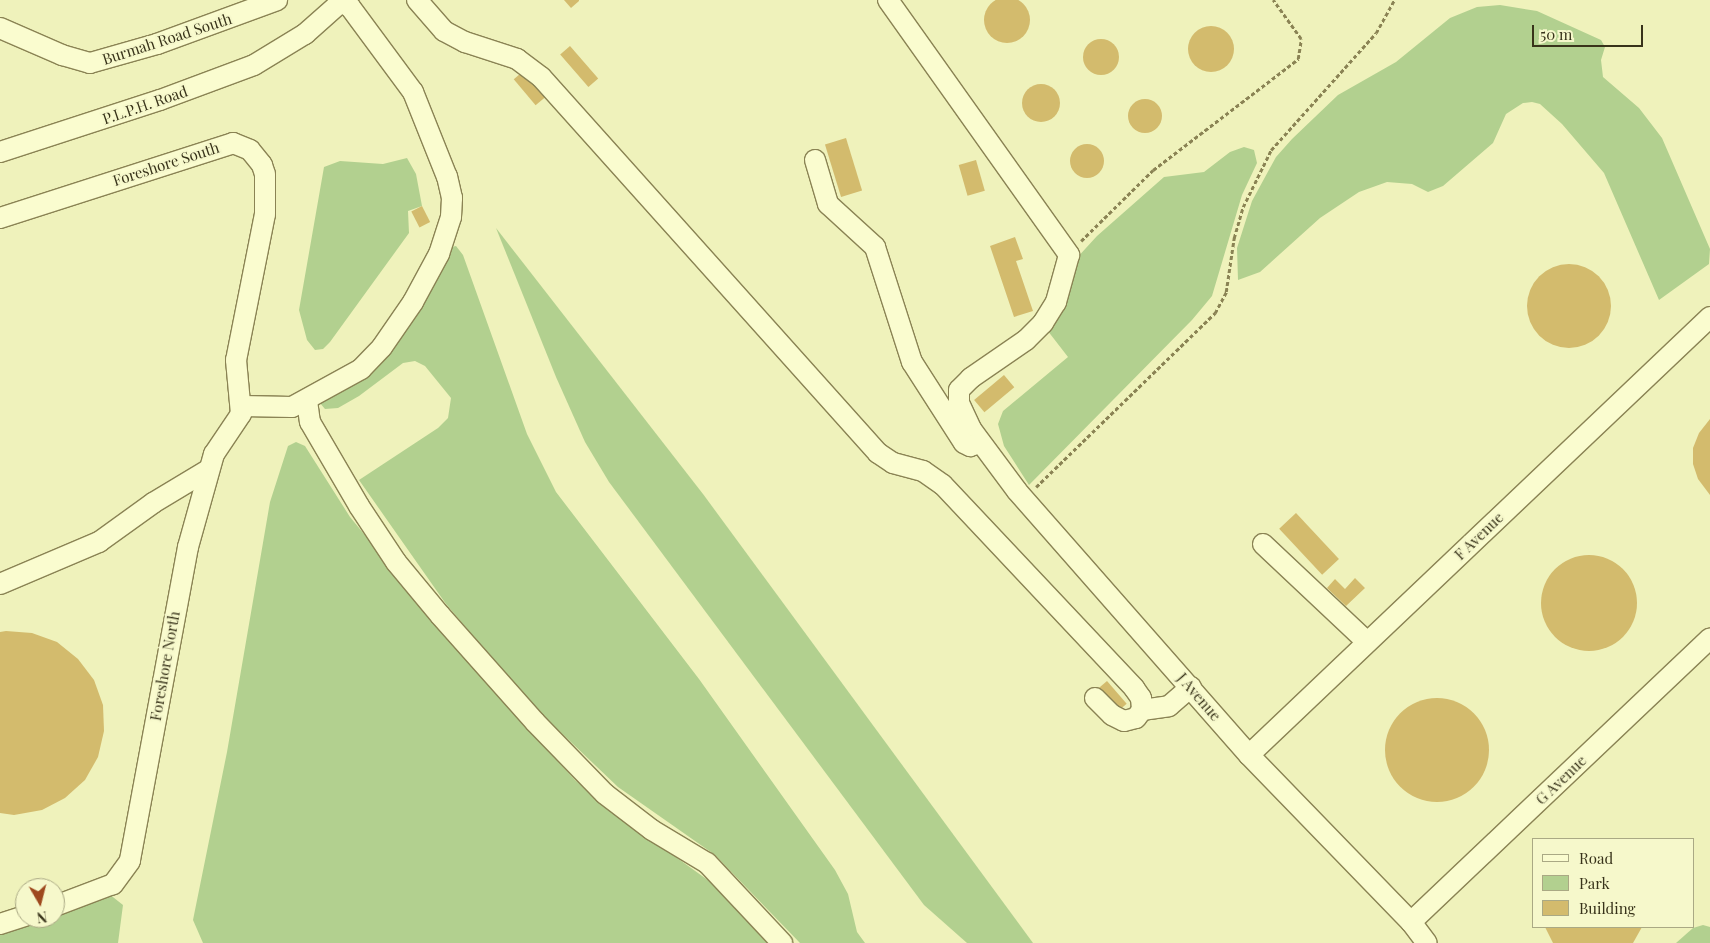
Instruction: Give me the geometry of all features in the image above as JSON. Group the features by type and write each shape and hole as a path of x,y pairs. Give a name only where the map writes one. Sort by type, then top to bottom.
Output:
{"lane":[{"name":"Burmah Road South","path":"0,28 67,56 90,62 157,44 277,0"},
{"path":"417,0 444,31 465,42 517,59 541,77 878,453 893,464 923,471 943,485 1134,688 1141,698 1142,710 1136,718 1124,721 1112,716 1095,698"},
{"path":"888,0 1070,255"},
{"path":"250,406 292,408 361,369 382,347 431,270 445,238 453,208 434,141 413,92 348,2"},
{"name":"P.L.P.H. Road","path":"0,152 219,80 285,47 348,2"},
{"name":"Foreshore South","path":"0,218 223,145 233,143 250,150 262,165 266,197 236,353 235,379 250,406"},
{"path":"815,160 828,204 875,247 912,362 964,443 970,446 980,443"},
{"name":"J Avenue","path":"1070,255 1056,302 1043,323 1026,340 971,378 959,390 957,396 962,413 980,443 1024,499 1249,755 1411,922 1428,943"},
{"name":"F Avenue","path":"1249,755 1710,317"},
{"path":"307,401 310,422 340,475 396,562 440,615 534,722 605,794 652,830 714,869 782,943"},
{"name":"Foreshore North","path":"65,902 112,884 130,861 170,633 208,470 220,444 241,414 250,406"},
{"path":"0,584 99,542 153,503 208,470"},
{"path":"1263,544 1367,642"},
{"name":"G Avenue","path":"1411,922 1710,638"},
{"path":"1142,710 1169,706 1191,687"},
{"path":"0,924 15,919"}],"path":[{"path":"1070,255 1072,249 1154,170 1298,60 1301,38 1273,0"},
{"path":"1024,499 1216,313 1226,292 1234,238 1243,207 1271,150 1376,33 1394,0"}],"green space":[{"path":"1500,5 1537,11 1601,40 1605,47 1601,60 1603,77 1639,108 1662,138 1710,249 1709,264 1659,300 1604,173 1562,124 1540,104 1532,102 1523,103 1506,114 1493,143 1443,186 1428,192 1412,184 1387,182 1359,192 1320,218 1260,272 1238,280 1237,248 1252,201 1276,157 1292,139 1338,95 1396,62 1450,18 1477,7"},
{"path":"1244,147 1254,150 1257,163 1242,195 1212,296 1192,320 1029,485 1004,446 998,424 1003,411 1068,357 1044,326 1075,260 1097,236 1164,177 1204,172 1230,152"},
{"path":"407,158 416,174 422,206 408,211 409,233 330,342 323,349 315,350 307,340 299,310 324,167 340,161 383,164"},
{"path":"496,228 703,494 1033,943 967,943 924,905 609,482 585,442 556,377"},
{"path":"456,246 463,255 527,434 556,492 699,679 835,870 848,894 857,932 865,943 800,943 715,855 618,787 531,704 446,604 359,480 438,428 448,418 451,398 425,366 415,361 403,363 359,396 338,408 325,409 320,403 324,396 346,384 447,248"},
{"path":"296,442 305,446 350,517 492,689 575,780 612,811 716,886 767,943 203,943 193,920 227,752 270,502 288,446"},
{"path":"104,890 123,905 118,943 0,943 0,925 15,921 15,928 65,928 65,904"},
{"path":"1703,925 1710,927 1710,943 1676,943 1693,928"}],"building":[{"path":"997,-1 1017,-1 1024,3 1030,15 1029,29 1024,37 1016,42 998,42 990,37 985,29 985,11 990,3"},
{"path":"564,0 579,0 579,1 571,8"},
{"path":"1206,26 1216,26 1230,36 1234,49 1230,62 1224,68 1216,72 1206,72 1192,62 1188,54 1188,44 1198,30"},
{"path":"1101,39 1108,40 1114,44 1118,50 1118,64 1114,70 1108,74 1101,75 1094,74 1088,70 1084,64 1083,57 1084,50 1088,44 1094,40"},
{"path":"570,46 598,78 588,87 560,55"},
{"path":"526,69 548,95 536,105 514,79"},
{"path":"1041,84 1048,85 1054,90 1059,96 1059,110 1054,116 1048,121 1041,122 1034,121 1028,116 1023,110 1022,103 1023,96 1028,90 1034,85"},
{"path":"1145,99 1157,104 1162,116 1157,128 1145,133 1133,128 1128,116 1133,104"},
{"path":"846,138 862,191 841,197 825,144"},
{"path":"1087,144 1099,149 1104,161 1099,173 1087,178 1075,173 1070,161 1075,149"},
{"path":"976,160 985,191 968,196 959,165"},
{"path":"422,206 430,222 419,227 411,211"},
{"path":"1015,237 1023,259 1016,261 1033,311 1014,317 990,246"},
{"path":"1569,264 1585,267 1604,283 1608,290 1611,306 1608,322 1592,341 1585,345 1569,348 1553,345 1534,329 1530,322 1527,306 1530,290 1546,271 1553,267"},
{"path":"1004,375 1014,387 984,412 974,400"},
{"path":"1710,419 1710,495 1698,479 1693,464 1693,448 1699,433"},
{"path":"1296,513 1339,559 1322,575 1279,529"},
{"path":"1589,555 1607,559 1623,569 1633,585 1637,603 1633,621 1623,637 1607,647 1589,651 1571,647 1555,637 1545,621 1541,603 1545,585 1555,569 1571,559"},
{"path":"1355,578 1365,588 1346,606 1327,588 1335,579 1345,589"},
{"path":"0,632 32,633 57,642 78,659 94,680 103,705 104,731 98,757 85,780 65,798 42,810 14,815 0,813"},
{"path":"1107,681 1127,704 1118,712 1098,689"},
{"path":"1437,698 1457,702 1474,713 1485,730 1489,750 1485,770 1474,787 1457,798 1437,802 1417,798 1400,787 1389,770 1385,750 1389,730 1400,713 1417,702"},
{"path":"1546,928 1641,928 1633,943 1553,943"}]}
